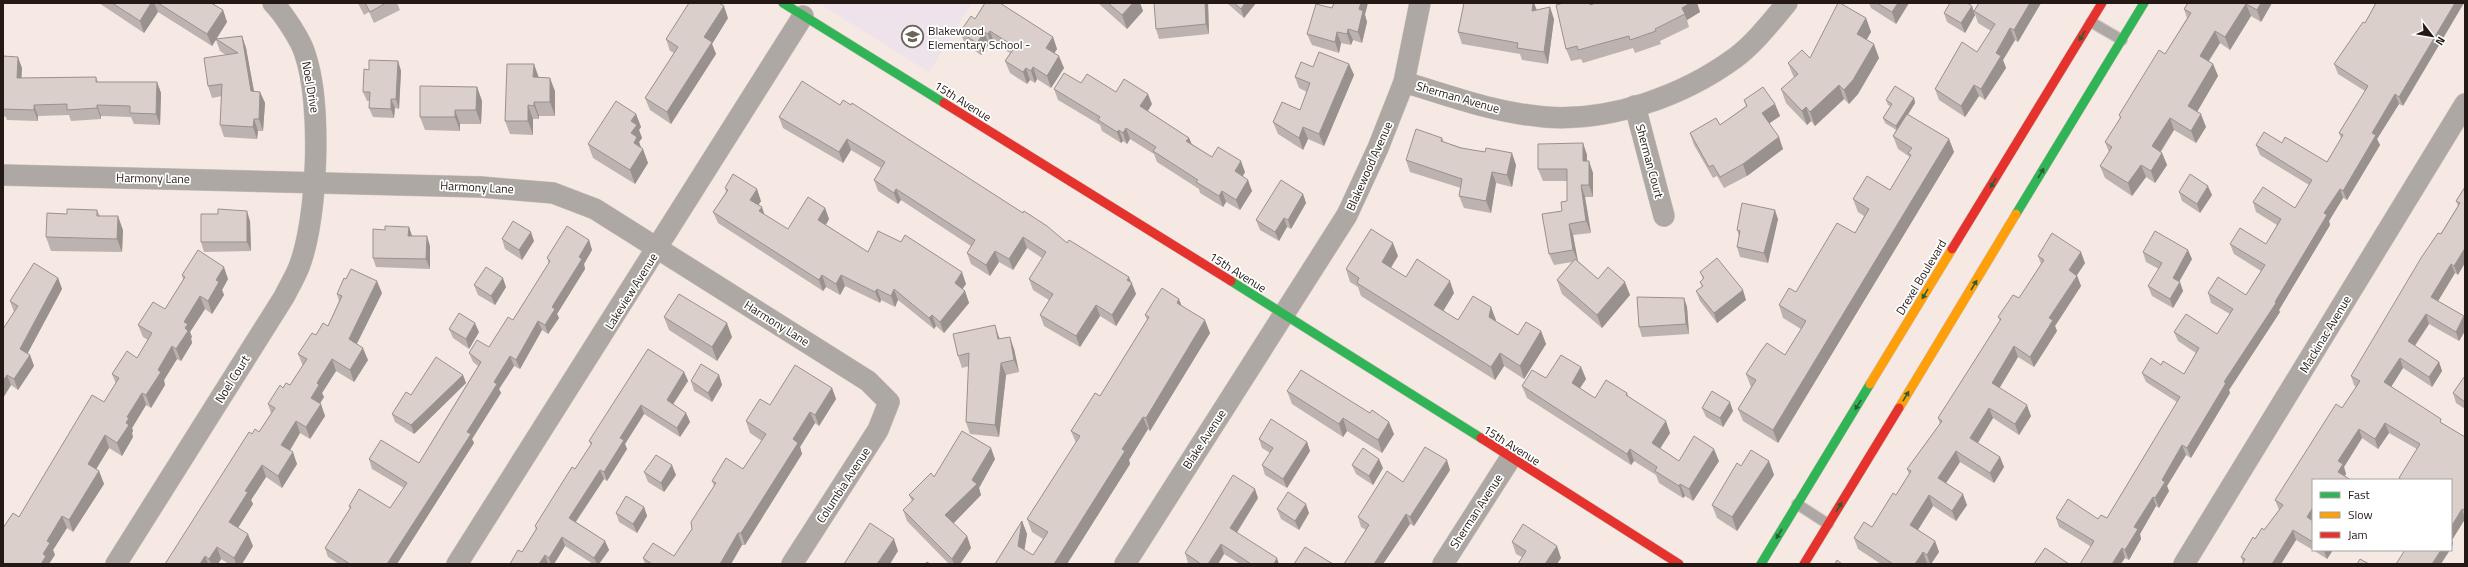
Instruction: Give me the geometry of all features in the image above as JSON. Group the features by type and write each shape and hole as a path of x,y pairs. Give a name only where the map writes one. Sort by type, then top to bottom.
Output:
{"street":[{"name":"Noel Drive","path":"273,3 279,9 305,53 317,117 313,181"},
{"name":"15th Avenue","path":"783,3 1284,314 1510,459 1679,564"},
{"name":"Blakewood Avenue","path":"1284,314 1347,215 1378,148 1404,82 1420,3"},
{"name":"Sherman Avenue","path":"1404,82 1484,107 1545,117 1590,116 1635,106 1693,85 1736,57 1767,28 1787,3"},
{"name":"Drexel Boulevard","path":"1761,564 2102,3"},
{"path":"1804,564 2144,3"},
{"name":"Lakeview Avenue","path":"457,564 658,248 803,16"},
{"name":"Mackinac Avenue","path":"2184,564 2465,104"},
{"name":"Sherman Court","path":"1635,106 1664,216"},
{"name":"Harmony Lane","path":"3,175 313,181 481,187 553,193 596,209 868,381 889,402"},
{"name":"Noel Court","path":"116,564 284,297 299,267 308,232 313,181"},
{"name":"Blake Avenue","path":"1125,564 1284,314"},
{"name":"Columbia Avenue","path":"792,564 878,430 889,402"},
{"name":"Sherman Avenue","path":"1442,564 1510,459"}],"lane":[{"path":"2091,22 2122,40"},
{"path":"1797,504 1828,524"}],"shaded area":[{"name":"Blakewood Elementary School -","path":"819,3 972,3 929,72"}],"building":[{"path":"112,3 151,3 140,21"},
{"path":"158,3 211,3 223,10 207,34"},
{"path":"365,3 386,3 370,12"},
{"path":"689,3 719,3 724,6 704,37 712,42 667,112 645,98 678,47 666,39"},
{"path":"985,3 1000,3 1053,37 1046,48 1059,56 1047,76 1033,67 1031,71 1026,68 1023,72 1005,61 1015,47 990,31 988,34 984,32 977,43 960,32 971,16 975,19"},
{"path":"1108,3 1133,3 1122,15"},
{"path":"1154,3 1205,3 1206,24 1156,29"},
{"path":"1234,3 1245,3 1241,9"},
{"path":"1334,3 1361,3 1359,9 1363,11 1358,32 1348,29 1347,34 1337,32 1335,42 1307,34 1316,4 1332,8"},
{"path":"1464,3 1533,3 1532,11 1550,7 1544,52 1517,48 1518,43 1458,32"},
{"path":"1564,3 1590,3 1590,5 1596,3 1690,3 1682,8 1685,14 1655,29 1656,31 1630,40 1629,36 1578,50 1577,46 1566,49 1556,5"},
{"path":"1838,3 1866,18 1857,34 1874,44 1853,80 1844,90 1839,85 1810,112 1806,107 1802,111 1781,89 1798,74 1788,63 1802,50 1810,58"},
{"path":"1877,3 1898,3 1892,12"},
{"path":"1950,3 1967,3 1972,6 1961,23 1944,13"},
{"path":"1979,3 2030,3 2014,30 2010,28 1996,53 2001,56 1981,89 1974,85 1961,106 1935,89 1962,42 1977,52 1995,24 1974,11"},
{"path":"2188,3 2261,3 2257,10 2246,4 2225,37 2215,31 2200,56 2213,64 2188,106 2201,114 2191,131 2170,118 2152,146 2162,153 2151,171 2141,165 2128,183 2100,166 2112,147 2105,142 2121,117 2119,115 2159,50 2165,54 2191,13 2184,9"},
{"path":"2376,3 2455,3 2399,97 2395,94 2372,133 2376,135 2343,191 2340,189 2324,213 2327,215 2275,302 2276,303 2224,382 2226,383 2187,448 2182,445 2162,480 2165,482 2155,498 2153,497 2134,527 2138,529 2125,550 2122,548 2112,564 2080,564 2094,541 2056,518 2068,499 2098,519 2101,515 2107,518 2180,397 2142,373 2151,358 2161,365 2163,361 2184,374 2199,348 2174,332 2186,314 2217,334 2233,309 2208,293 2218,277 2246,295 2265,265 2230,244 2240,228 2266,244 2281,219 2253,202 2263,187 2295,208 2312,180 2256,145 2264,132 2282,143 2285,137 2327,162 2343,135 2339,133 2368,86 2334,64 2363,22 2365,23"},
{"path":"242,36 251,91 260,92 259,119 254,119 253,127 220,125 222,84 208,86 204,58 238,53 216,39"},
{"path":"1319,52 1349,64 1319,134 1303,127 1299,138 1273,122 1282,102 1300,110 1310,83 1295,77 1301,62 1313,67"},
{"path":"3,56 18,57 17,78 96,77 96,82 157,82 156,114 130,113 130,106 97,105 97,108 67,110 67,104 34,105 34,110 3,109"},
{"path":"369,60 398,61 396,99 391,99 391,109 369,108 370,92 363,92 364,69 369,70"},
{"path":"507,64 534,64 533,77 550,78 550,102 534,102 534,106 528,105 528,121 505,121"},
{"path":"1064,73 1081,83 1087,74 1116,92 1124,79 1148,94 1140,106 1189,138 1186,141 1212,157 1218,147 1241,161 1235,171 1248,180 1236,200 1222,191 1219,196 1196,182 1198,180 1153,151 1156,147 1126,128 1123,133 1119,130 1117,132 1098,120 1100,117 1054,89"},
{"path":"802,81 840,105 843,100 851,105 852,103 1023,213 1024,211 1047,226 1067,243 1069,240 1129,277 1127,280 1132,283 1112,315 1096,305 1076,336 1040,315 1053,294 1029,279 1046,252 1023,237 1009,259 995,251 986,265 967,253 975,240 896,189 894,193 874,180 885,162 847,139 839,152 779,117"},
{"path":"420,86 477,87 476,110 455,110 455,117 420,117"},
{"path":"1895,86 1914,98 1896,126 1883,118 1892,104 1886,100"},
{"path":"1763,87 1775,104 1762,113 1779,137 1743,164 1720,177 1713,165 1709,167 1690,133 1716,118 1720,125 1747,106 1744,100"},
{"path":"616,101 636,114 631,121 637,125 631,133 637,137 634,143 643,149 630,170 588,144"},
{"path":"1907,114 1949,139 1773,430 1738,409 1756,380 1746,374 1767,343 1785,355 1806,321 1779,305 1789,288 1796,292 1837,223 1855,233 1869,209 1853,199 1867,176 1890,190 1911,155 1908,153 1912,148 1893,136"},
{"path":"1416,129 1442,138 1441,141 1461,148 1485,152 1486,148 1512,153 1507,175 1492,172 1486,201 1459,196 1462,179 1406,160"},
{"path":"1583,143 1583,161 1589,161 1589,185 1581,185 1586,221 1569,224 1573,250 1549,254 1542,214 1562,211 1561,202 1567,201 1567,169 1538,169 1538,144"},
{"path":"733,174 757,189 750,200 762,207 759,211 788,229 808,197 825,208 818,220 868,252 878,231 901,242 905,235 962,272 955,283 965,291 940,322 932,315 929,318 894,289 891,296 877,289 875,292 841,275 836,284 822,275 819,280 713,212 728,190 725,188"},
{"path":"2190,174 2208,186 2197,204 2179,192"},
{"path":"1281,180 1303,194 1288,220 1284,218 1275,232 1256,220"},
{"path":"2465,187 2465,248 2454,266 2451,264 2431,297 2464,316 2456,332 2426,314 2408,341 2439,362 2429,377 2400,358 2384,382 2441,419 2440,422 2465,437 2465,509 2462,509 2452,525 2452,479 2399,478 2420,444 2385,423 2375,439 2359,429 2338,461 2343,464 2338,472 2349,479 2312,479 2312,509 2307,517 2312,520 2312,541 2293,530 2272,564 2242,564 2245,559 2241,557 2253,537 2255,539 2262,528 2264,530 2283,505 2275,500 2336,404 2342,408 2360,381 2351,376 2421,258 2438,233 2441,234 2460,203 2456,201"},
{"path":"1742,203 1775,210 1764,253 1737,247 1740,231 1737,230"},
{"path":"67,209 97,210 97,216 118,216 117,239 46,237 47,213 67,214"},
{"path":"218,209 247,211 247,242 201,242 201,214 218,214"},
{"path":"513,221 531,232 519,250 502,239"},
{"path":"385,226 409,227 408,236 427,236 426,259 373,258 373,229 385,230"},
{"path":"567,226 589,240 579,257 582,259 552,307 555,309 545,325 538,321 516,360 510,356 494,382 497,384 467,432 471,434 387,564 350,564 325,548 351,507 349,506 359,489 390,508 407,483 369,459 381,440 419,463 481,362 469,353 477,340 489,347 508,317 513,320 550,261 547,258"},
{"path":"1371,229 1393,243 1382,262 1406,277 1417,259 1450,281 1434,305 1458,320 1473,296 1491,307 1489,317 1518,335 1526,322 1541,331 1520,366 1500,353 1491,367 1357,283 1359,278 1346,269"},
{"path":"2155,231 2188,250 2173,278 2180,282 2170,299 2148,286 2162,263 2143,252"},
{"path":"2052,233 2081,252 2069,270 2077,276 2049,318 2053,320 2030,357 2014,346 1992,383 2027,405 2015,424 1989,408 1970,438 2000,457 1990,473 1956,451 1938,478 1963,494 1952,511 1929,495 1910,525 1935,541 1927,555 1923,552 1915,564 1893,564 1854,538 1864,522 1872,527 1893,493 1896,495 1911,471 1907,469 1942,421 1938,418 2001,319 1998,317 2013,295 2019,298 2044,260 2038,256"},
{"path":"198,250 224,267 216,280 219,282 208,301 200,296 184,322 188,324 185,328 188,331 176,349 172,346 158,370 161,372 146,395 142,393 127,417 129,418 126,423 129,425 117,443 105,435 88,464 99,471 69,520 62,516 47,541 50,543 43,554 46,556 41,564 3,564 3,528 13,513 19,517 92,395 104,402 119,378 112,374 127,351 137,358 152,333 138,325 153,302 165,309 185,277 182,275"},
{"path":"1717,258 1743,290 1714,313 1696,291 1703,286 1700,282 1704,278 1700,272"},
{"path":"1575,259 1598,279 1608,267 1625,282 1597,315 1557,280"},
{"path":"34,263 58,278 20,349 30,355 14,379 7,375 3,381 3,329 18,306 10,301"},
{"path":"486,267 503,278 491,296 474,285"},
{"path":"351,269 377,281 349,339 363,348 350,370 332,359 317,383 319,385 311,398 321,404 306,427 296,421 281,445 293,452 278,476 262,465 245,491 248,492 229,522 248,534 234,558 217,547 209,559 205,556 200,564 165,564 249,432 252,434 255,429 259,432 275,408 268,404 280,385 283,388 286,383 290,385 307,359 298,354 312,333 316,335 323,323 328,326 342,296 337,294 344,278 346,279"},
{"path":"1162,288 1179,299 1177,303 1205,320 1146,418 1143,417 1122,449 1125,451 1054,564 995,564 1022,521 1018,546 1033,555 1048,532 1027,519 1080,436 1071,431 1095,393 1100,396 1149,317 1145,315"},
{"path":"679,294 727,323 712,347 664,317"},
{"path":"1637,297 1684,298 1686,324 1639,327"},
{"path":"459,313 475,323 466,339 449,329"},
{"path":"995,325 998,339 1010,337 1014,360 1001,363 995,425 966,422 969,353 958,356 953,334"},
{"path":"648,349 684,372 667,400 686,413 677,428 641,405 620,438 624,440 604,472 600,470 569,518 605,541 594,558 562,537 549,558 545,555 539,564 510,564 518,550 522,552 537,528 535,526 572,467 575,469 592,443 589,441"},
{"path":"1561,355 1581,367 1572,383 1595,398 1606,380 1666,421 1652,443 1679,461 1694,436 1714,449 1689,489 1680,484 1679,486 1655,471 1657,467 1630,449 1627,454 1522,386 1532,370 1546,378"},
{"path":"436,357 463,375 411,425 392,414 406,392 411,395"},
{"path":"701,364 719,375 708,393 691,381"},
{"path":"795,365 832,388 815,415 810,412 793,439 798,443 741,533 738,533 720,564 652,564 643,558 653,543 674,556 692,529 691,522 716,483 712,481 726,458 743,469 766,434 746,421 760,399 770,405"},
{"path":"1301,370 1370,413 1372,410 1389,422 1378,440 1343,418 1339,424 1287,391"},
{"path":"2464,377 2465,378 2465,402 2453,393"},
{"path":"1712,391 1730,402 1720,418 1702,408"},
{"path":"1271,419 1307,442 1283,479 1262,465 1273,448 1259,439"},
{"path":"962,431 991,448 972,480 977,484 945,515 967,536 952,559 903,510 914,499 909,495 931,473 934,477"},
{"path":"1425,447 1447,460 1410,517 1406,514 1374,564 1344,564 1369,525 1358,517 1387,471 1403,482"},
{"path":"1363,448 1379,459 1369,476 1352,465"},
{"path":"1751,450 1769,461 1732,517 1712,505 1737,463 1741,466"},
{"path":"656,455 672,465 661,483 644,472"},
{"path":"1233,475 1255,489 1230,528 1277,558 1274,564 1251,564 1221,544 1208,564 1201,564 1185,553"},
{"path":"1288,492 1306,504 1295,521 1277,509"},
{"path":"626,496 644,507 633,524 616,513"},
{"path":"870,523 894,539 877,564 844,564"},
{"path":"1523,524 1557,546 1545,564 1518,564 1526,551 1512,542"},
{"path":"1305,547 1333,564 1294,564"},
{"path":"2045,548 2069,564 2034,564"},
{"path":"2404,551 2440,551 2432,564 2396,564"},
{"path":"2360,559 2369,564 2357,564"},
{"path":"1837,560 1842,564 1835,564"}],"traffic: fast":[{"path":"783,3 944,103"},
{"path":"2016,214 2144,3"},
{"path":"1231,281 1481,438"},
{"path":"1761,564 1870,384"}],"traffic: slow":[{"path":"1899,408 2016,214"},
{"path":"1870,384 1952,249"}],"traffic: jam":[{"path":"1952,249 2102,3"},
{"path":"944,103 1231,281"},
{"path":"1804,564 1899,408"},
{"path":"1481,438 1679,564"}],"place":[{"name":"Blakewood Elementary School -","path":"912,37"}]}
